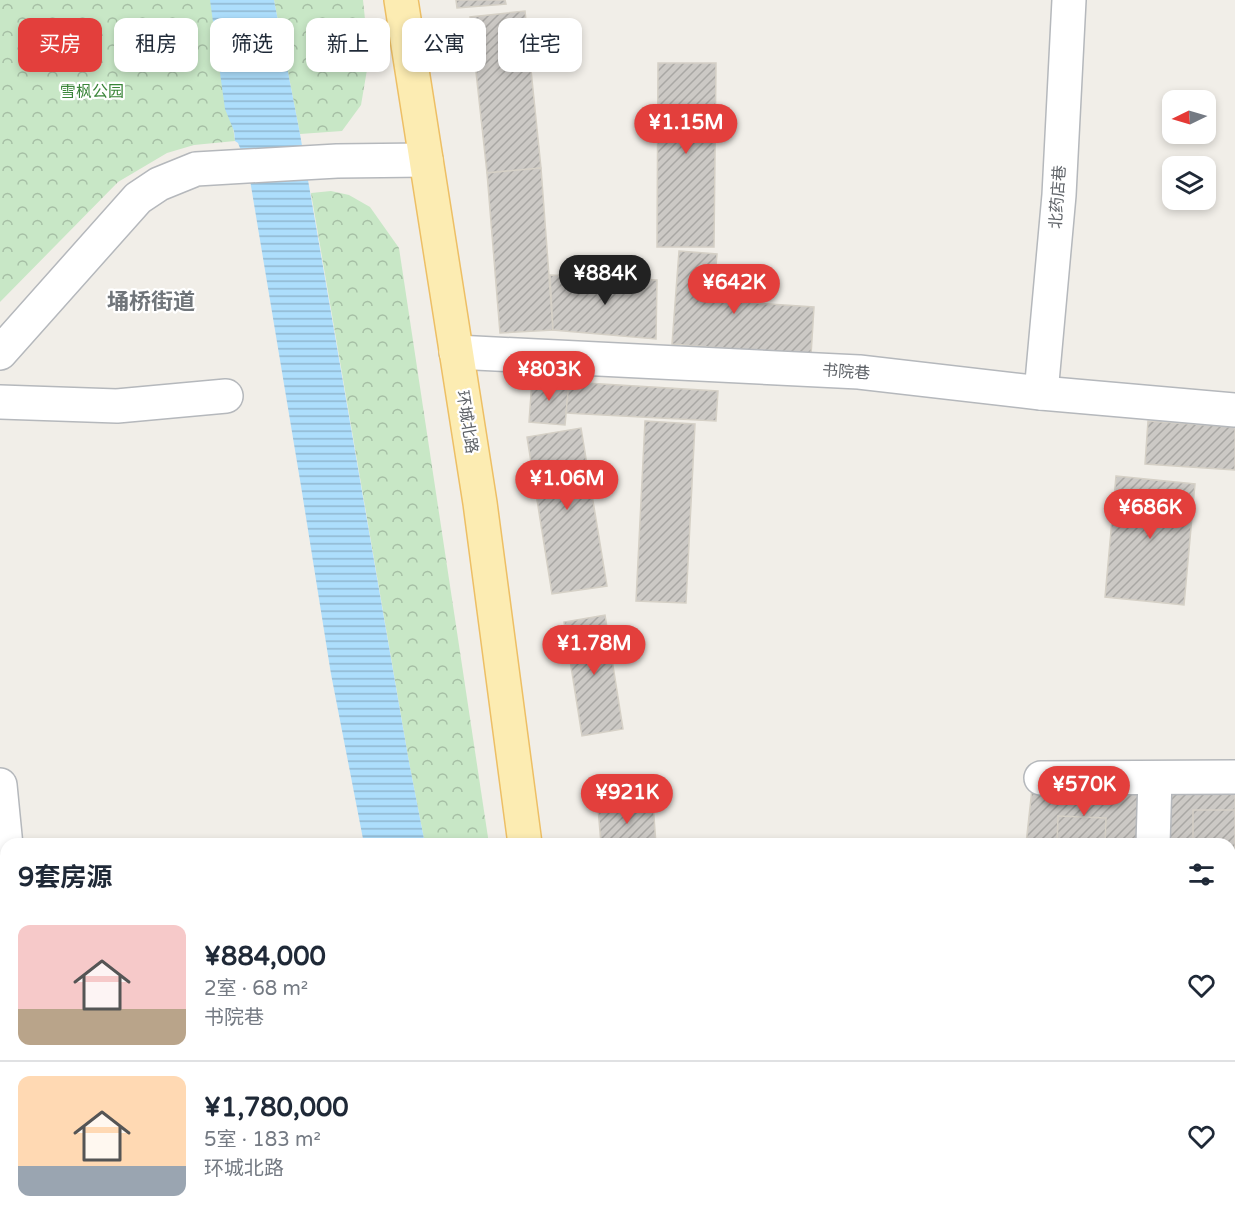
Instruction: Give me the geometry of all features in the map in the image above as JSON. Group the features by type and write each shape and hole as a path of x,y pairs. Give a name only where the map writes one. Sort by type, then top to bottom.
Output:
{"main road":[{"name":"环城北路","path":"401,0 480,503 524,838"}],"street":[{"name":"北药店巷","path":"1041,393 1059,195 1069,0"},
{"path":"0,353 138,198 159,184 196,169 337,161 426,160"},
{"name":"书院巷","path":"456,352 859,372 1041,393 1235,410"},
{"path":"0,402 117,406 226,396"},
{"path":"1041,778 1235,777"},
{"path":"1154,838 1155,778"},
{"path":"0,785 5,838"}],"green space":[{"name":"雪枫公园","path":"0,0 215,0 218,18 210,18 210,72 225,72 235,141 194,145 167,153 118,182 0,302"},
{"path":"274,0 363,0 365,18 306,18 306,72 367,72 361,105 342,131 300,134 288,72 294,72 294,18 277,18"},
{"path":"331,191 349,195 370,207 399,248 488,838 424,838 311,193"}],"water":[{"path":"210,0 274,0 277,18 212,18"},
{"path":"220,72 288,72 424,838 363,838 331,674 248,168 238,143 235,141 234,131 225,109"}],"building":[{"path":"456,0 505,0 506,4 457,8"},
{"path":"525,11 526,18 498,18 498,72 531,72 541,168 487,173 476,72 486,72 486,18 470,17"},
{"path":"658,63 716,63 714,247 657,247"},
{"path":"541,168 553,330 500,333 487,173"},
{"path":"679,251 717,254 713,300 814,307 811,355 672,344"},
{"path":"550,275 657,280 656,339 553,330"},
{"path":"532,380 569,382 565,425 529,422"},
{"path":"569,382 718,391 716,421 566,413"},
{"path":"645,421 695,424 686,603 636,601"},
{"path":"1148,421 1235,427 1235,470 1145,464"},
{"path":"581,428 607,586 552,594 527,437"},
{"path":"1116,476 1195,484 1184,605 1105,597"},
{"path":"605,615 623,729 582,736 564,622"},
{"path":"1235,784 1235,838 1161,838 1164,787"},
{"path":"1032,789 1141,790 1139,838 1027,838"},
{"path":"653,804 656,838 600,838 598,808"},
{"path":"1193,810 1235,810 1235,838 1193,838"},
{"path":"1058,816 1106,818 1105,838 1057,838"}],"district":[{"name":"埇桥街道","path":"151,302"}]}
